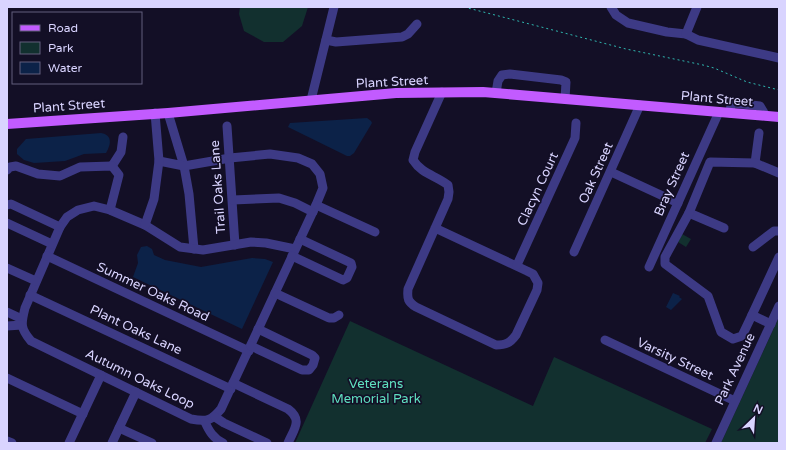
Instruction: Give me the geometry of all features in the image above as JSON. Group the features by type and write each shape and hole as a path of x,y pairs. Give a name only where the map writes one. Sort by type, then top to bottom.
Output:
{"main road":[{"name":"Plant Street","path":"7,124 396,93 442,92 496,93 779,117"}],"street":[{"path":"311,100 334,7"},
{"path":"612,7 616,15 628,23 667,32 686,34 698,40 779,58"},
{"path":"686,34 698,7"},
{"path":"326,40 336,42 402,37 408,34 417,24"},
{"path":"496,93 499,78 502,75 510,74 558,78 566,82 565,99"},
{"path":"435,228 517,265 533,274 538,283 537,290 516,335 511,342 504,345 496,345 410,303 407,298 408,289 435,228 448,199 448,185 423,171 413,160 415,152 442,92"},
{"name":"Oak Street","path":"574,252 640,105"},
{"path":"168,112 184,166 194,249"},
{"name":"Bray Street","path":"649,267 719,112"},
{"path":"145,226 154,199 159,161 155,113"},
{"name":"Clacyn Court","path":"517,265 575,138 576,123"},
{"name":"Trail Oaks Lane","path":"227,126 235,245"},
{"path":"755,163 759,133"},
{"path":"112,166 121,152 123,137"},
{"path":"159,161 184,166 205,164 230,158 270,154 298,158 312,164 320,174 323,188 315,208 250,349 221,409 215,417 224,423 267,443"},
{"path":"779,173 755,163 710,162 689,213 665,256 665,264 708,296 721,332 733,340 742,336 779,257"},
{"path":"7,170 10,167 16,166 38,174 60,176 80,167 112,166"},
{"path":"110,210 119,175 112,166"},
{"path":"611,172 678,203"},
{"path":"233,200 279,198 315,208 376,232"},
{"path":"7,205 11,204 60,227"},
{"path":"22,322 30,295 60,227 67,217 78,210 94,206 110,210 145,226 180,247 203,250 251,242 266,243 294,253 343,280 347,278 352,267 351,263 300,239"},
{"path":"689,213 724,228"},
{"path":"7,223 52,244"},
{"path":"753,248 774,231 779,231"},
{"name":"Summer Oaks Road","path":"47,256 250,349 302,370 309,370 313,365 315,358 312,355 258,330"},
{"path":"7,268 36,281"},
{"path":"275,293 329,318 334,318 339,315"},
{"name":"Plant Oaks Lane","path":"30,295 232,386 288,409 294,413 297,418 288,443"},
{"name":"Park Avenue","path":"716,443 779,306"},
{"path":"7,312 22,322"},
{"path":"752,315 771,324"},
{"path":"7,326 22,322"},
{"name":"Autumn Oaks Loop","path":"22,322 23,332 31,341 192,419 204,422 215,417"},
{"name":"Varsity Street","path":"605,340 735,401"},
{"path":"69,443 101,375"},
{"path":"7,378 83,414"},
{"path":"112,443 136,392"},
{"path":"204,422 216,440 223,443"},
{"path":"119,428 152,443"},
{"path":"7,441 12,443"}],"path":[{"path":"464,7 626,49 714,68 747,82 779,90"}],"green space":[{"path":"240,7 308,7 302,26 283,42 264,42 244,31 239,14"},
{"path":"682,234 691,239 686,247 678,242"},
{"path":"779,317 779,443 721,443"},
{"name":"Veterans Memorial Park","path":"350,321 533,406 554,357 712,429 705,443 295,443"}],"water":[{"path":"367,118 372,123 354,153 350,156 347,156 288,127 290,123"},
{"path":"101,133 108,136 110,141 106,153 84,154 65,161 34,163 24,160 17,154 17,149 26,139"},
{"path":"147,246 152,249 154,255 165,260 201,267 252,258 265,259 273,262 242,329 133,277 138,263 137,255 141,247"},
{"path":"673,293 680,296 679,297 682,299 671,310 666,307"}]}
